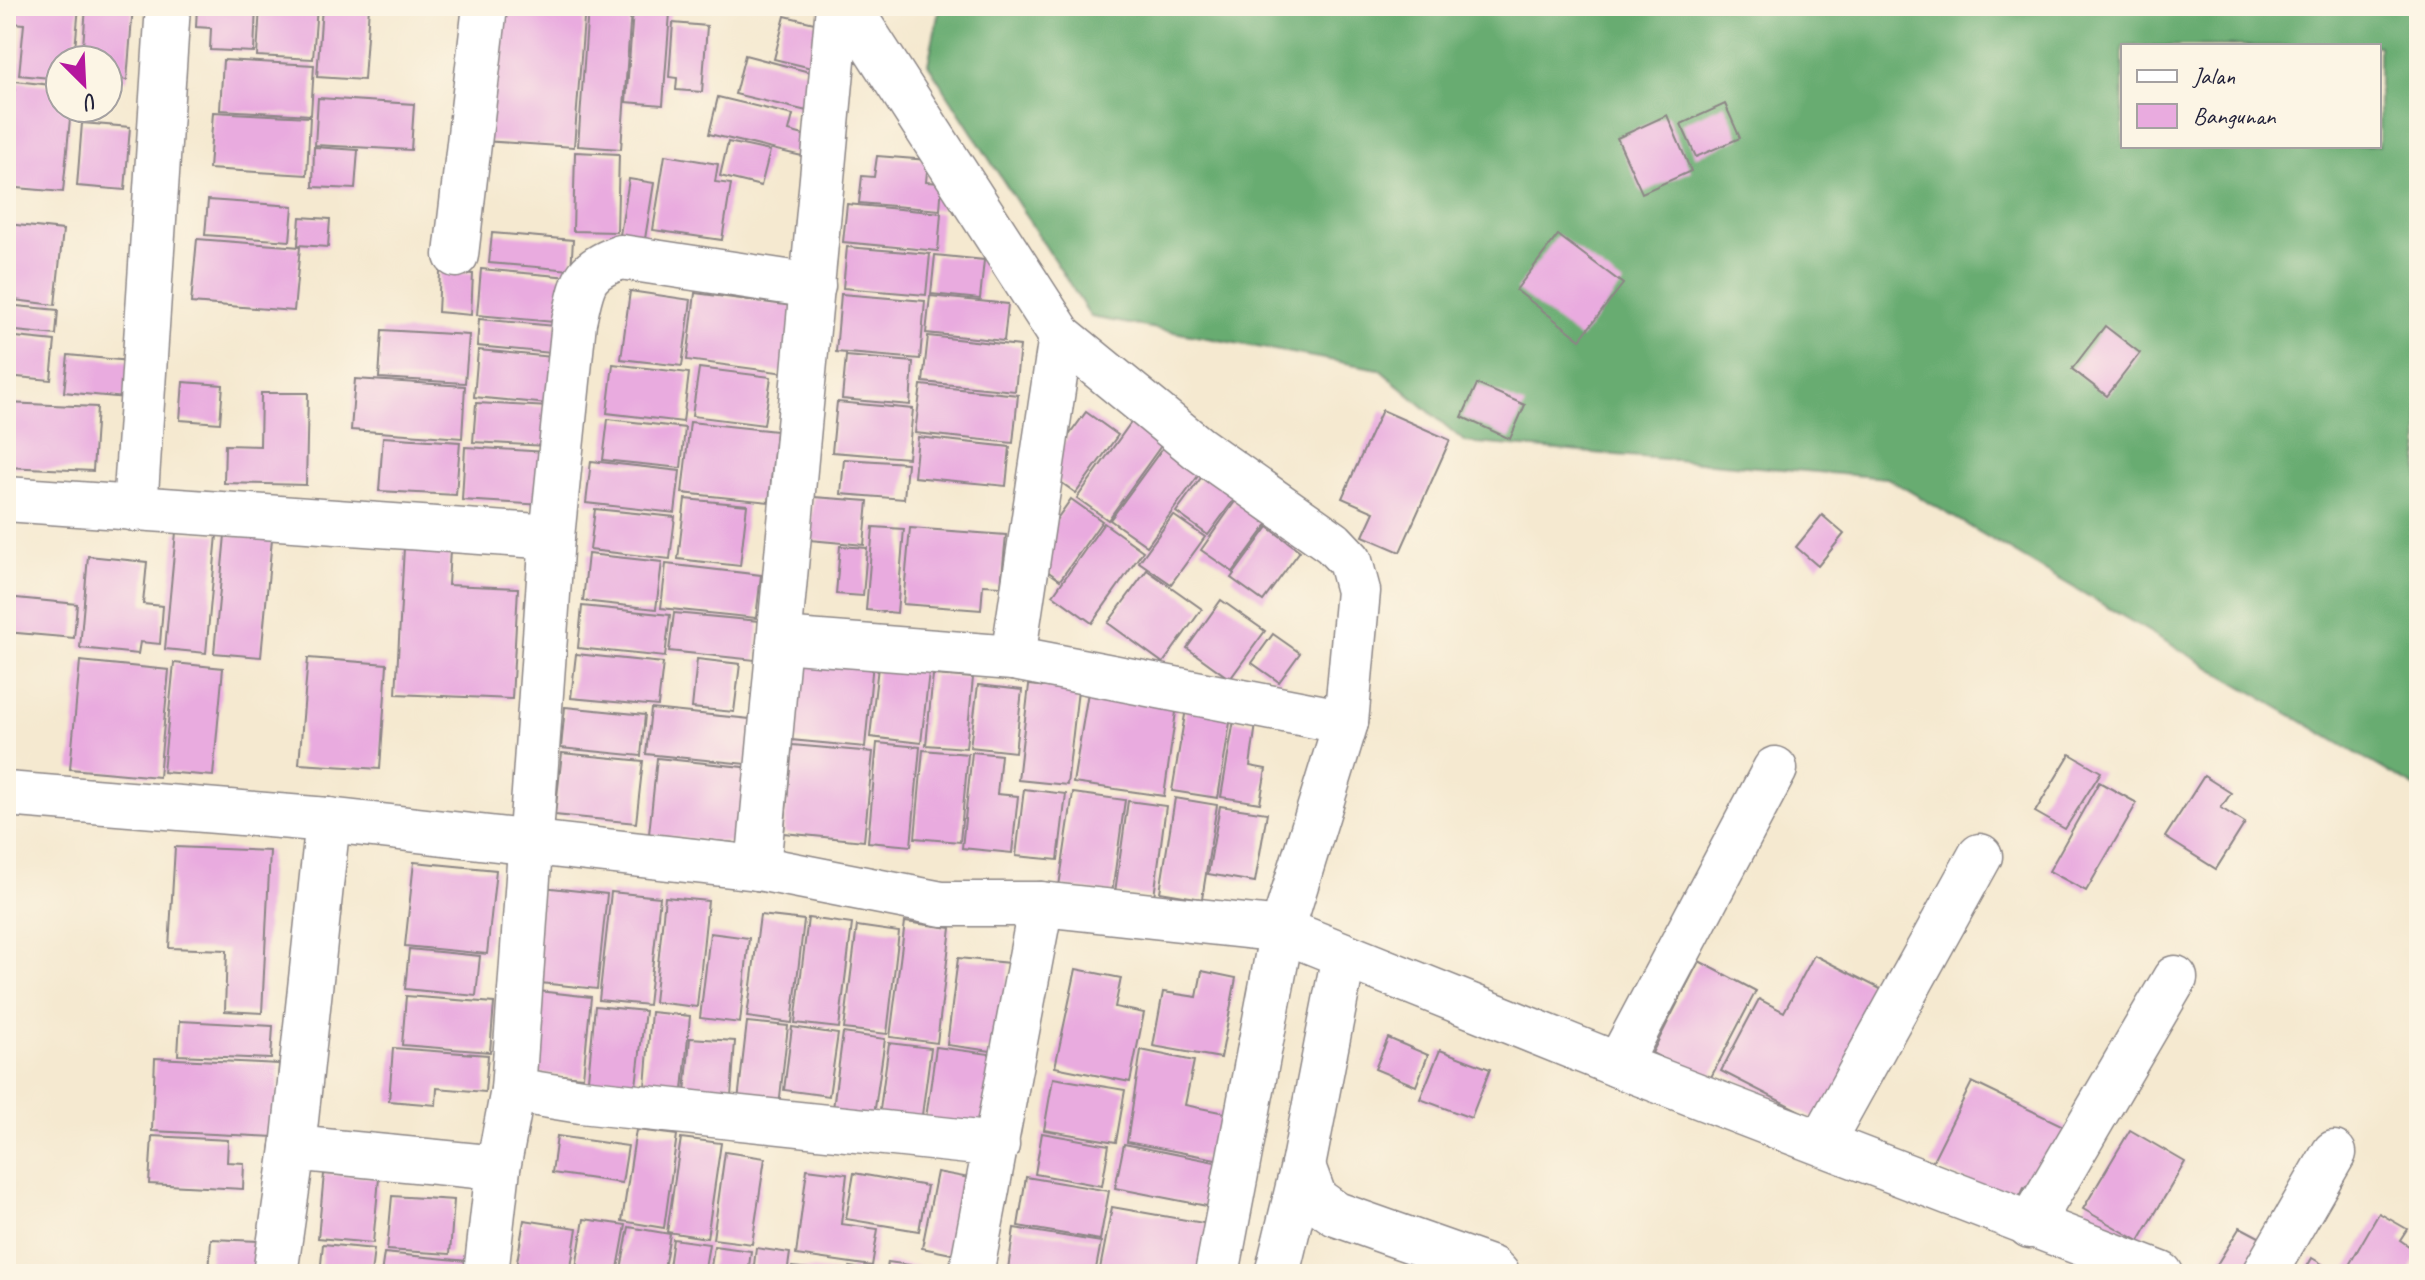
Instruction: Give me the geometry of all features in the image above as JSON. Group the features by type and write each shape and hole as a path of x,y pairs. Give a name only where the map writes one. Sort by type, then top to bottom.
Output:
{"street":[{"path":"135,509 168,6"},
{"path":"456,255 485,6"},
{"path":"758,868 838,6"},
{"path":"848,6 1061,336 1198,448 1333,543 1350,561 1358,591 1346,722 1282,930 1217,1274"},
{"path":"486,1274 498,1168 513,1090 533,844 552,537 574,322 581,289 596,266 621,257 813,286"},
{"path":"1013,658 1061,336"},
{"path":"6,499 552,537"},
{"path":"781,640 1013,658 1346,722"},
{"path":"1618,1065 1775,769"},
{"path":"6,794 328,820 758,868 942,904 1041,904 1282,930 1618,1065 2161,1274"},
{"path":"275,1274 293,1148 328,820"},
{"path":"1822,1142 1980,856"},
{"path":"971,1274 1041,904"},
{"path":"1277,1274 1303,1166 1344,955"},
{"path":"2030,1226 2175,978"},
{"path":"513,1090 596,1103 997,1145"},
{"path":"293,1148 498,1168"},
{"path":"2264,1274 2334,1153"},
{"path":"1303,1166 1315,1199 1336,1214 1492,1269 1497,1274"}],"green space":[{"path":"940,6 2419,6 2419,790 1887,478 1465,442 1379,369 1091,317 928,64"}],"building":[{"path":"14,6 79,6 75,44 44,44 44,77 19,75 24,24 12,23"},
{"path":"86,6 133,6 127,80 124,80 124,44 83,44"},
{"path":"197,6 256,6 254,52 210,50 211,28 196,27"},
{"path":"260,6 317,6 313,59 257,56"},
{"path":"322,6 369,6 364,80 317,77"},
{"path":"493,6 585,6 574,147 483,141"},
{"path":"588,8 631,10 621,149 578,146"},
{"path":"633,11 670,13 663,105 626,102"},
{"path":"785,16 831,27 820,70 774,59"},
{"path":"673,23 707,26 702,92 676,90 677,78 669,77"},
{"path":"745,55 817,74 807,111 735,94"},
{"path":"223,60 314,65 311,115 220,110"},
{"path":"15,81 44,84 44,124 69,124 63,192 6,187"},
{"path":"718,97 793,115 789,131 807,136 802,156 709,134"},
{"path":"318,98 414,104 411,150 315,145"},
{"path":"1725,104 1740,138 1696,157 1681,124"},
{"path":"213,112 310,117 307,175 209,169"},
{"path":"1667,115 1691,171 1642,193 1617,138"},
{"path":"82,124 130,127 125,190 77,186"},
{"path":"728,142 770,151 761,186 720,176"},
{"path":"314,147 358,150 355,189 313,187"},
{"path":"575,152 619,154 617,232 573,231"},
{"path":"665,155 718,164 715,182 731,184 722,240 653,230"},
{"path":"877,156 928,160 926,182 942,183 940,210 859,203 862,176 874,177"},
{"path":"629,179 654,183 644,245 619,241"},
{"path":"208,200 293,206 290,241 205,235"},
{"path":"847,204 941,213 938,251 843,242"},
{"path":"300,217 330,219 328,247 298,245"},
{"path":"7,224 63,230 55,305 6,299"},
{"path":"492,233 573,240 571,270 489,263"},
{"path":"1558,235 1623,284 1580,339 1516,290"},
{"path":"197,239 300,247 294,311 191,303"},
{"path":"847,247 930,254 926,295 843,288"},
{"path":"935,255 984,260 980,299 931,294"},
{"path":"481,269 569,277 565,323 477,315"},
{"path":"440,272 473,274 471,315 438,312"},
{"path":"630,291 691,300 682,366 621,359"},
{"path":"695,293 793,306 785,373 687,360"},
{"path":"841,294 925,301 920,359 836,352"},
{"path":"930,296 1008,304 1004,341 926,333"},
{"path":"6,305 58,310 56,335 6,330"},
{"path":"479,319 565,327 562,354 477,346"},
{"path":"2105,326 2140,353 2107,396 2072,369"},
{"path":"382,330 469,335 465,383 379,378"},
{"path":"6,336 55,341 51,380 6,376"},
{"path":"928,336 1020,346 1015,391 923,382"},
{"path":"478,350 563,358 559,405 474,397"},
{"path":"68,355 129,361 125,398 64,392"},
{"path":"846,356 913,362 910,405 842,399"},
{"path":"613,364 689,373 683,422 607,413"},
{"path":"699,368 771,377 764,425 692,416"},
{"path":"355,379 465,386 462,438 351,430"},
{"path":"183,382 223,385 220,423 180,420"},
{"path":"1477,384 1525,405 1510,439 1462,417"},
{"path":"921,385 1018,395 1013,443 915,433"},
{"path":"261,393 308,393 306,485 224,483 225,445 260,446"},
{"path":"837,402 913,409 908,458 832,452"},
{"path":"6,403 97,407 93,471 6,467"},
{"path":"476,403 550,407 547,446 473,442"},
{"path":"1382,410 1450,440 1400,552 1363,536 1374,512 1342,498"},
{"path":"1086,412 1118,435 1076,493 1044,470"},
{"path":"1137,414 1168,436 1108,520 1077,498"},
{"path":"608,419 685,428 681,468 603,460"},
{"path":"690,422 776,431 769,502 682,493"},
{"path":"383,437 460,442 456,495 379,491"},
{"path":"918,437 1010,447 1006,486 914,477"},
{"path":"1170,438 1206,465 1147,546 1110,520"},
{"path":"465,447 546,452 543,505 462,500"},
{"path":"844,459 907,463 904,499 841,494"},
{"path":"591,461 680,471 675,513 586,503"},
{"path":"1209,467 1241,490 1208,535 1176,512"},
{"path":"1243,490 1276,513 1233,572 1201,550"},
{"path":"814,497 868,501 864,545 810,540"},
{"path":"685,499 747,505 740,566 678,559"},
{"path":"1071,499 1102,521 1060,580 1029,558"},
{"path":"595,509 675,517 670,559 590,550"},
{"path":"1173,515 1205,537 1171,584 1139,562"},
{"path":"1822,515 1844,534 1818,566 1796,547"},
{"path":"1104,523 1143,551 1092,623 1053,595"},
{"path":"873,527 904,529 897,613 866,610"},
{"path":"1268,527 1300,551 1263,601 1231,578"},
{"path":"910,528 1006,535 1001,586 983,585 981,610 903,604"},
{"path":"176,532 217,535 206,653 165,649"},
{"path":"225,535 272,539 261,657 214,653"},
{"path":"840,546 867,548 863,596 836,594"},
{"path":"404,547 450,550 448,585 518,588 512,699 396,694"},
{"path":"588,554 662,562 656,609 583,601"},
{"path":"88,556 147,562 143,604 163,606 160,644 140,642 138,654 80,648"},
{"path":"666,564 761,575 756,618 661,608"},
{"path":"1147,570 1202,609 1163,663 1108,623"},
{"path":"6,597 77,604 74,638 6,632"},
{"path":"1221,600 1265,631 1230,679 1187,648"},
{"path":"582,606 670,615 665,657 578,648"},
{"path":"674,613 759,621 755,660 669,651"},
{"path":"1273,634 1300,653 1279,682 1252,663"},
{"path":"576,654 663,663 658,706 571,698"},
{"path":"799,655 873,662 865,747 791,740"},
{"path":"308,658 387,664 380,769 299,764"},
{"path":"879,658 930,663 921,743 870,737"},
{"path":"697,659 740,664 734,712 692,708"},
{"path":"80,661 169,670 159,777 70,769"},
{"path":"174,663 223,668 213,776 163,772"},
{"path":"933,675 973,678 966,748 926,745"},
{"path":"978,685 1022,690 1015,752 970,747"},
{"path":"1029,685 1078,690 1067,785 1018,780"},
{"path":"1088,692 1177,705 1164,796 1073,783"},
{"path":"1187,703 1232,710 1218,798 1172,791"},
{"path":"565,707 645,715 641,756 561,748"},
{"path":"651,709 760,720 756,765 646,754"},
{"path":"1234,720 1256,724 1250,766 1266,769 1260,803 1221,797"},
{"path":"877,743 920,747 911,846 868,842"},
{"path":"792,745 873,752 864,841 784,833"},
{"path":"923,750 968,754 960,842 915,838"},
{"path":"972,752 1001,755 997,794 1018,796 1012,853 962,848"},
{"path":"562,753 643,761 636,823 555,815"},
{"path":"2070,754 2101,772 2065,829 2035,812"},
{"path":"657,758 752,768 744,844 649,834"},
{"path":"2204,776 2231,793 2221,808 2245,823 2216,869 2165,837"},
{"path":"2099,782 2137,803 2086,891 2049,871"},
{"path":"1024,789 1066,794 1058,860 1016,856"},
{"path":"1073,793 1125,800 1112,893 1059,886"},
{"path":"1175,798 1217,805 1202,899 1160,892"},
{"path":"1128,801 1166,806 1154,897 1115,892"},
{"path":"1220,806 1267,813 1255,882 1208,874"},
{"path":"175,847 270,851 262,1013 225,1011 227,950 169,948"},
{"path":"414,862 496,870 487,954 405,946"},
{"path":"542,887 607,894 597,989 531,982"},
{"path":"611,892 660,897 648,1005 599,1000"},
{"path":"665,897 708,901 697,1007 654,1002"},
{"path":"760,915 804,920 792,1023 747,1017"},
{"path":"808,918 852,924 839,1028 795,1023"},
{"path":"905,922 951,928 937,1043 890,1037"},
{"path":"857,926 899,932 887,1034 844,1029"},
{"path":"710,933 749,938 740,1023 700,1018"},
{"path":"409,949 480,956 476,996 405,989"},
{"path":"1814,955 1896,997 1829,1126 1721,1071 1759,999 1784,1012"},
{"path":"958,958 1009,963 999,1052 947,1045"},
{"path":"1699,961 1756,991 1708,1083 1652,1053"},
{"path":"1076,969 1121,978 1115,1007 1144,1013 1130,1082 1055,1067"},
{"path":"1202,971 1236,978 1221,1058 1153,1046 1163,992 1197,997"},
{"path":"538,991 591,997 583,1077 529,1072"},
{"path":"406,996 494,1003 490,1052 402,1045"},
{"path":"595,1006 645,1011 635,1094 587,1090"},
{"path":"651,1012 690,1016 683,1090 645,1087"},
{"path":"180,1021 273,1026 271,1059 178,1055"},
{"path":"747,1022 788,1026 779,1106 738,1101"},
{"path":"792,1027 838,1034 829,1096 784,1090"},
{"path":"843,1033 885,1039 873,1122 832,1116"},
{"path":"690,1038 735,1041 731,1097 685,1093"},
{"path":"1388,1038 1428,1055 1416,1086 1375,1069"},
{"path":"889,1043 931,1048 920,1130 878,1124"},
{"path":"936,1047 997,1055 986,1133 925,1125"},
{"path":"393,1048 488,1055 485,1092 437,1088 436,1105 389,1101"},
{"path":"1141,1050 1194,1061 1185,1105 1230,1114 1221,1160 1127,1142"},
{"path":"1440,1050 1490,1069 1471,1118 1420,1099"},
{"path":"155,1058 279,1064 275,1137 152,1131"},
{"path":"1053,1078 1125,1090 1116,1142 1044,1130"},
{"path":"1972,1082 2078,1133 2045,1198 2024,1188 2016,1205 1931,1164"},
{"path":"636,1130 677,1135 664,1228 622,1221"},
{"path":"2130,1130 2185,1162 2139,1241 2083,1209"},
{"path":"1042,1133 1109,1145 1102,1186 1035,1174"},
{"path":"152,1136 228,1140 227,1162 244,1163 243,1189 149,1184"},
{"path":"557,1136 628,1146 622,1183 552,1173"},
{"path":"681,1138 721,1143 707,1238 667,1232"},
{"path":"1124,1144 1220,1163 1212,1207 1115,1188"},
{"path":"725,1152 765,1158 752,1244 713,1239"},
{"path":"807,1169 847,1174 841,1224 878,1229 872,1266 796,1255"},
{"path":"937,1172 980,1180 966,1257 922,1248"},
{"path":"854,1173 927,1186 919,1231 846,1219"},
{"path":"324,1174 379,1178 373,1243 318,1238"},
{"path":"1026,1177 1109,1191 1100,1240 1018,1226"},
{"path":"392,1196 454,1200 450,1254 387,1250"},
{"path":"1112,1207 1209,1224 1200,1274 1099,1274"},
{"path":"2379,1213 2407,1229 2400,1240 2419,1253 2407,1274 2345,1272"},
{"path":"584,1219 626,1225 617,1274 575,1274"},
{"path":"524,1220 577,1228 570,1274 515,1274"},
{"path":"629,1227 670,1234 663,1274 621,1269"},
{"path":"2240,1227 2274,1245 2257,1274 2229,1274 2216,1266"},
{"path":"1014,1228 1101,1242 1095,1274 1036,1274 1008,1269"},
{"path":"211,1239 259,1241 258,1274 209,1274"},
{"path":"673,1239 709,1244 704,1274 668,1274"},
{"path":"323,1244 374,1249 371,1274 320,1274"},
{"path":"714,1246 751,1251 748,1274 710,1274"},
{"path":"756,1248 790,1253 787,1274 753,1274"},
{"path":"384,1253 467,1261 465,1274 381,1274"},
{"path":"2312,1258 2339,1274 2303,1274"},
{"path":"888,1262 938,1269 937,1274 886,1274"},
{"path":"792,1267 836,1272 836,1274 792,1274"},
{"path":"850,1267 884,1272 884,1274 849,1274"}]}
